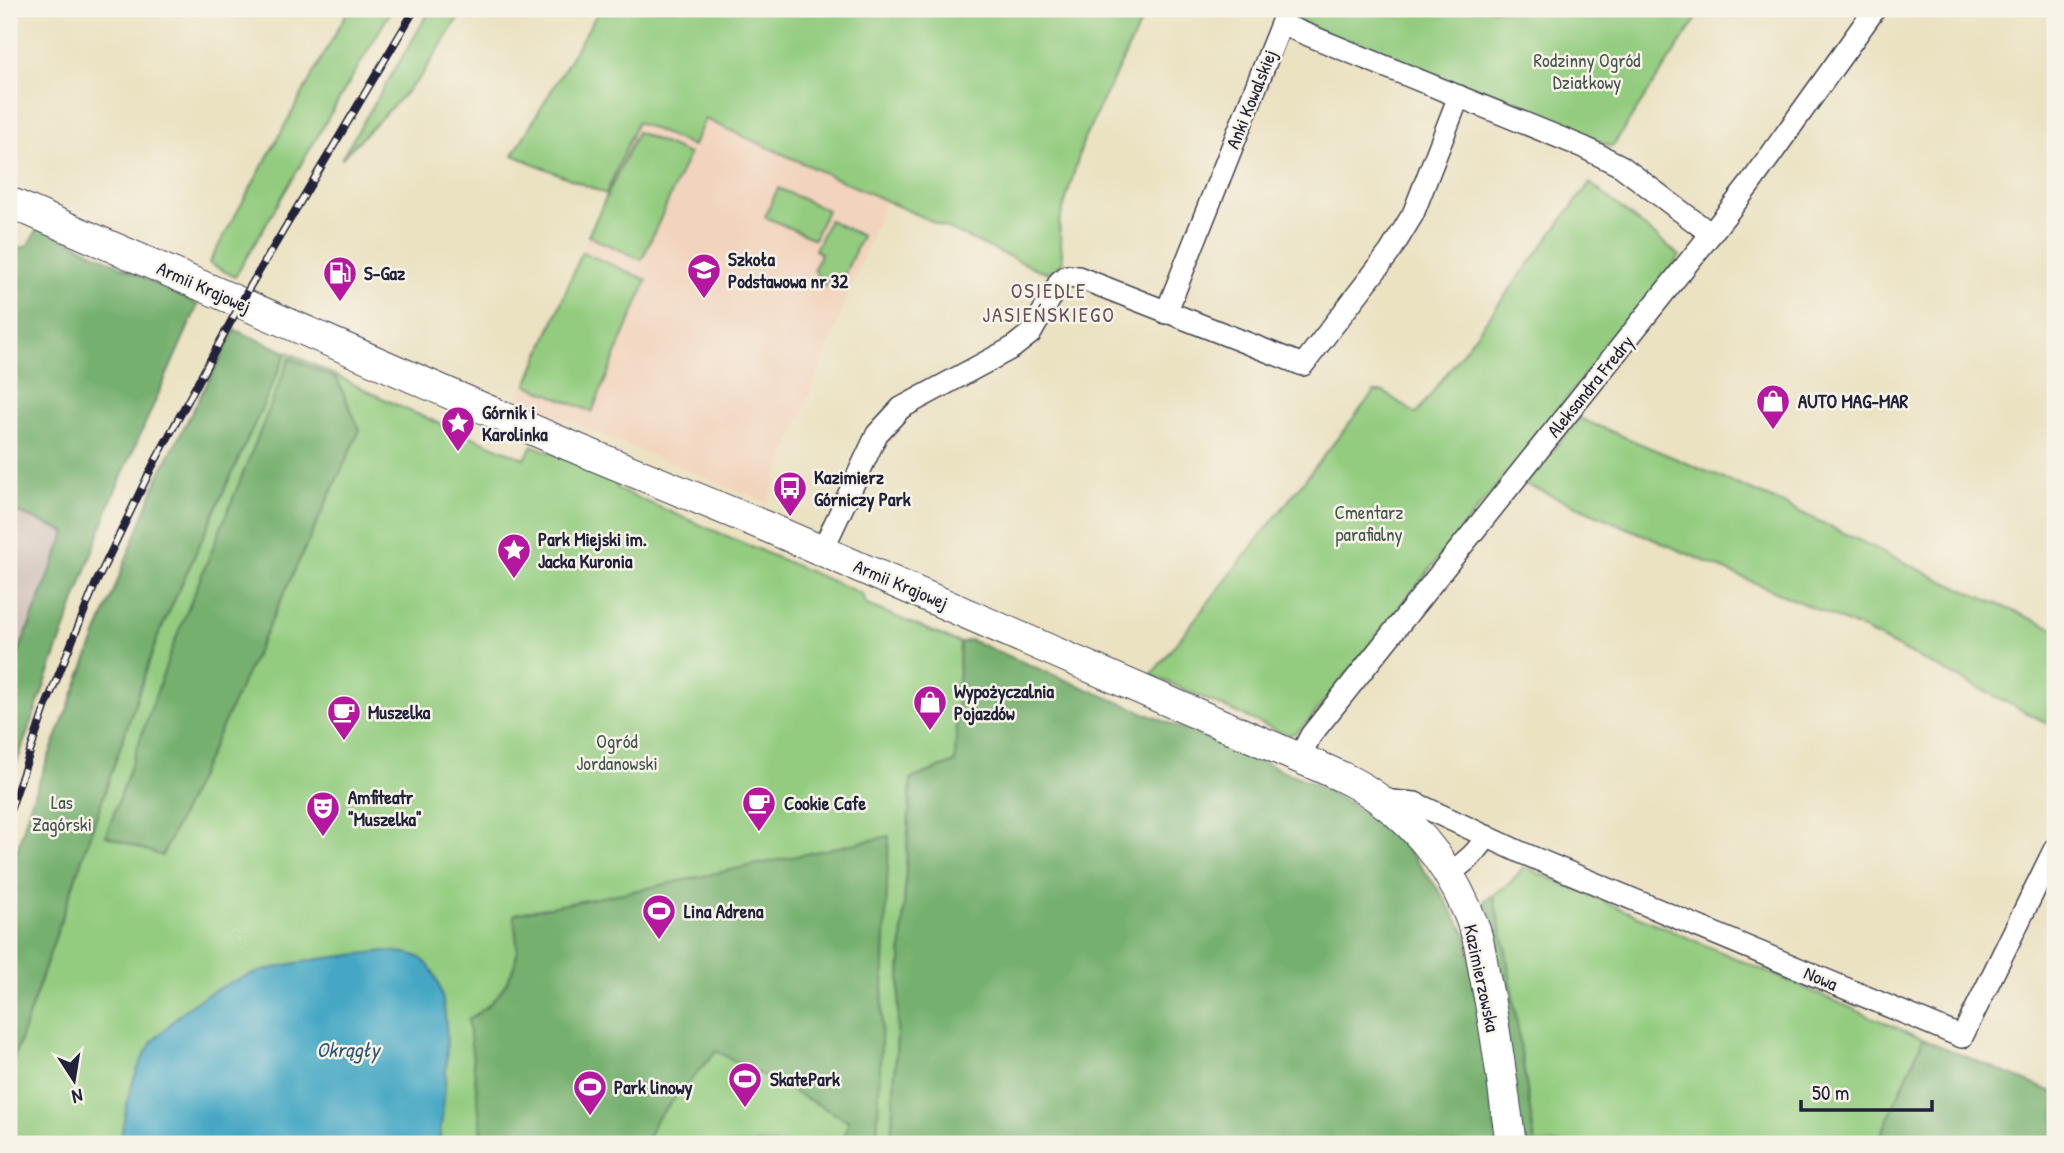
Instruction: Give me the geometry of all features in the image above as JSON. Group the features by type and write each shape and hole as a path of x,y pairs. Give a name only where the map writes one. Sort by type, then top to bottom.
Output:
{"street":[{"name":"Aleksandra Fredry","path":"1299,758 1311,735 1750,184 1875,9"},
{"name":"Anki Kowalskiej","path":"1166,313 1281,24 1583,146 1620,166 1711,234"},
{"path":"822,551 877,434 887,420 901,408 1012,348 1031,333 1060,281 1067,276 1078,277 1303,365 1390,252 1413,214 1460,96"},
{"name":"Armii Krajowej","path":"9,202 407,376 822,551 1299,758 1346,779 1381,800"},
{"name":"Nowa","path":"1381,800 1415,803 1533,858 1962,1037 2055,848"},
{"name":"Kazimierzowska","path":"1381,800 1424,838 1449,874 1476,933 1511,1144"},
{"path":"1449,874 1460,866 1486,836"}],"shaded area":[{"name":"Szkoła Podstawowa nr 32","path":"704,119 885,201 767,503 518,400 637,122 692,146"},
{"path":"9,509 66,531 9,677"}],"green space":[{"path":"349,9 392,9 235,277 209,263"},
{"path":"431,9 464,9 420,78 341,159"},
{"path":"600,9 1177,9 1142,20 1084,139 1059,223 1063,263 1049,273 705,119 693,146 637,122 606,194 513,155"},
{"name":"Rodzinny Ogród Działkowy","path":"1268,9 1703,9 1612,147"},
{"path":"637,132 689,154 642,260 588,236"},
{"name":"Cmentarz parafialny","path":"1590,183 1680,256 1307,723 1295,733 1287,735 1151,675 1374,392 1384,392 1416,414"},
{"path":"778,188 827,210 814,239 765,217"},
{"path":"829,220 862,236 842,280 830,275 824,287 814,269 821,253 815,250"},
{"path":"40,226 198,305 112,498 9,784 9,677 66,532 9,509 9,251 27,246"},
{"path":"582,252 647,280 592,412 527,385"},
{"name":"Las Zagórski","path":"235,330 287,352 158,636 9,1073 9,878 31,802 160,473"},
{"name":"Ogród Jordanowski","path":"287,352 405,409 525,459 532,445 611,478 619,490 862,594 865,604 960,643 955,762 911,779 891,1144 9,1144 9,1073 158,636"},
{"path":"290,358 337,379 360,430 162,856 106,836 174,643"},
{"path":"1579,418 1777,501 1939,579 2055,629 2055,727 1862,629 1525,484"},
{"path":"970,640 1322,787 1385,825 1441,893 1467,936 1498,1144 891,1144 911,779 955,762 960,643"},
{"path":"889,836 877,1144 842,1144 849,1121 716,1051 655,1121 646,1144 483,1144 468,1019 493,1000 511,973 517,953 514,914"},
{"path":"1524,867 1923,1039 1877,1144 1535,1144 1506,951 1493,895 1509,884"},
{"path":"1493,895 1506,951 1535,1144 1521,1144 1491,934 1483,907 1485,900"},
{"path":"1923,1039 2055,1093 2055,1144 1877,1144"}],"water":[{"name":"Okrągły","path":"386,951 410,954 423,960 435,975 442,996 447,1047 439,1144 120,1144 129,1094 143,1058 155,1039 189,1007 214,991 268,970 327,958"}],"railway":[{"path":"9,814 45,708 95,585 152,467 248,290 415,9"}],"place":[{"name":"Szkoła Podstawowa nr 32","path":"704,300"},
{"name":"S-Gaz","path":"340,303"},
{"name":"AUTO MAG-MAR","path":"1773,431"},
{"name":"Górnik i Karolinka","path":"458,453"},
{"name":"Kazimierz Górniczy Park","path":"790,518"},
{"name":"Park Miejski im. Jacka Kuronia","path":"514,580"},
{"name":"Wypożyczalnia Pojazdów","path":"930,732"},
{"name":"Muszelka","path":"344,742"},
{"name":"Cookie Cafe","path":"759,833"},
{"name":"Amfiteatr \"Muszelka\"","path":"323,838"},
{"name":"Lina Adrena","path":"659,941"},
{"name":"SkatePark","path":"745,1109"},
{"name":"Park linowy","path":"590,1117"}],"district":[{"name":"OSIEDLE JASIEŃSKIEGO","path":"1049,303"}]}
